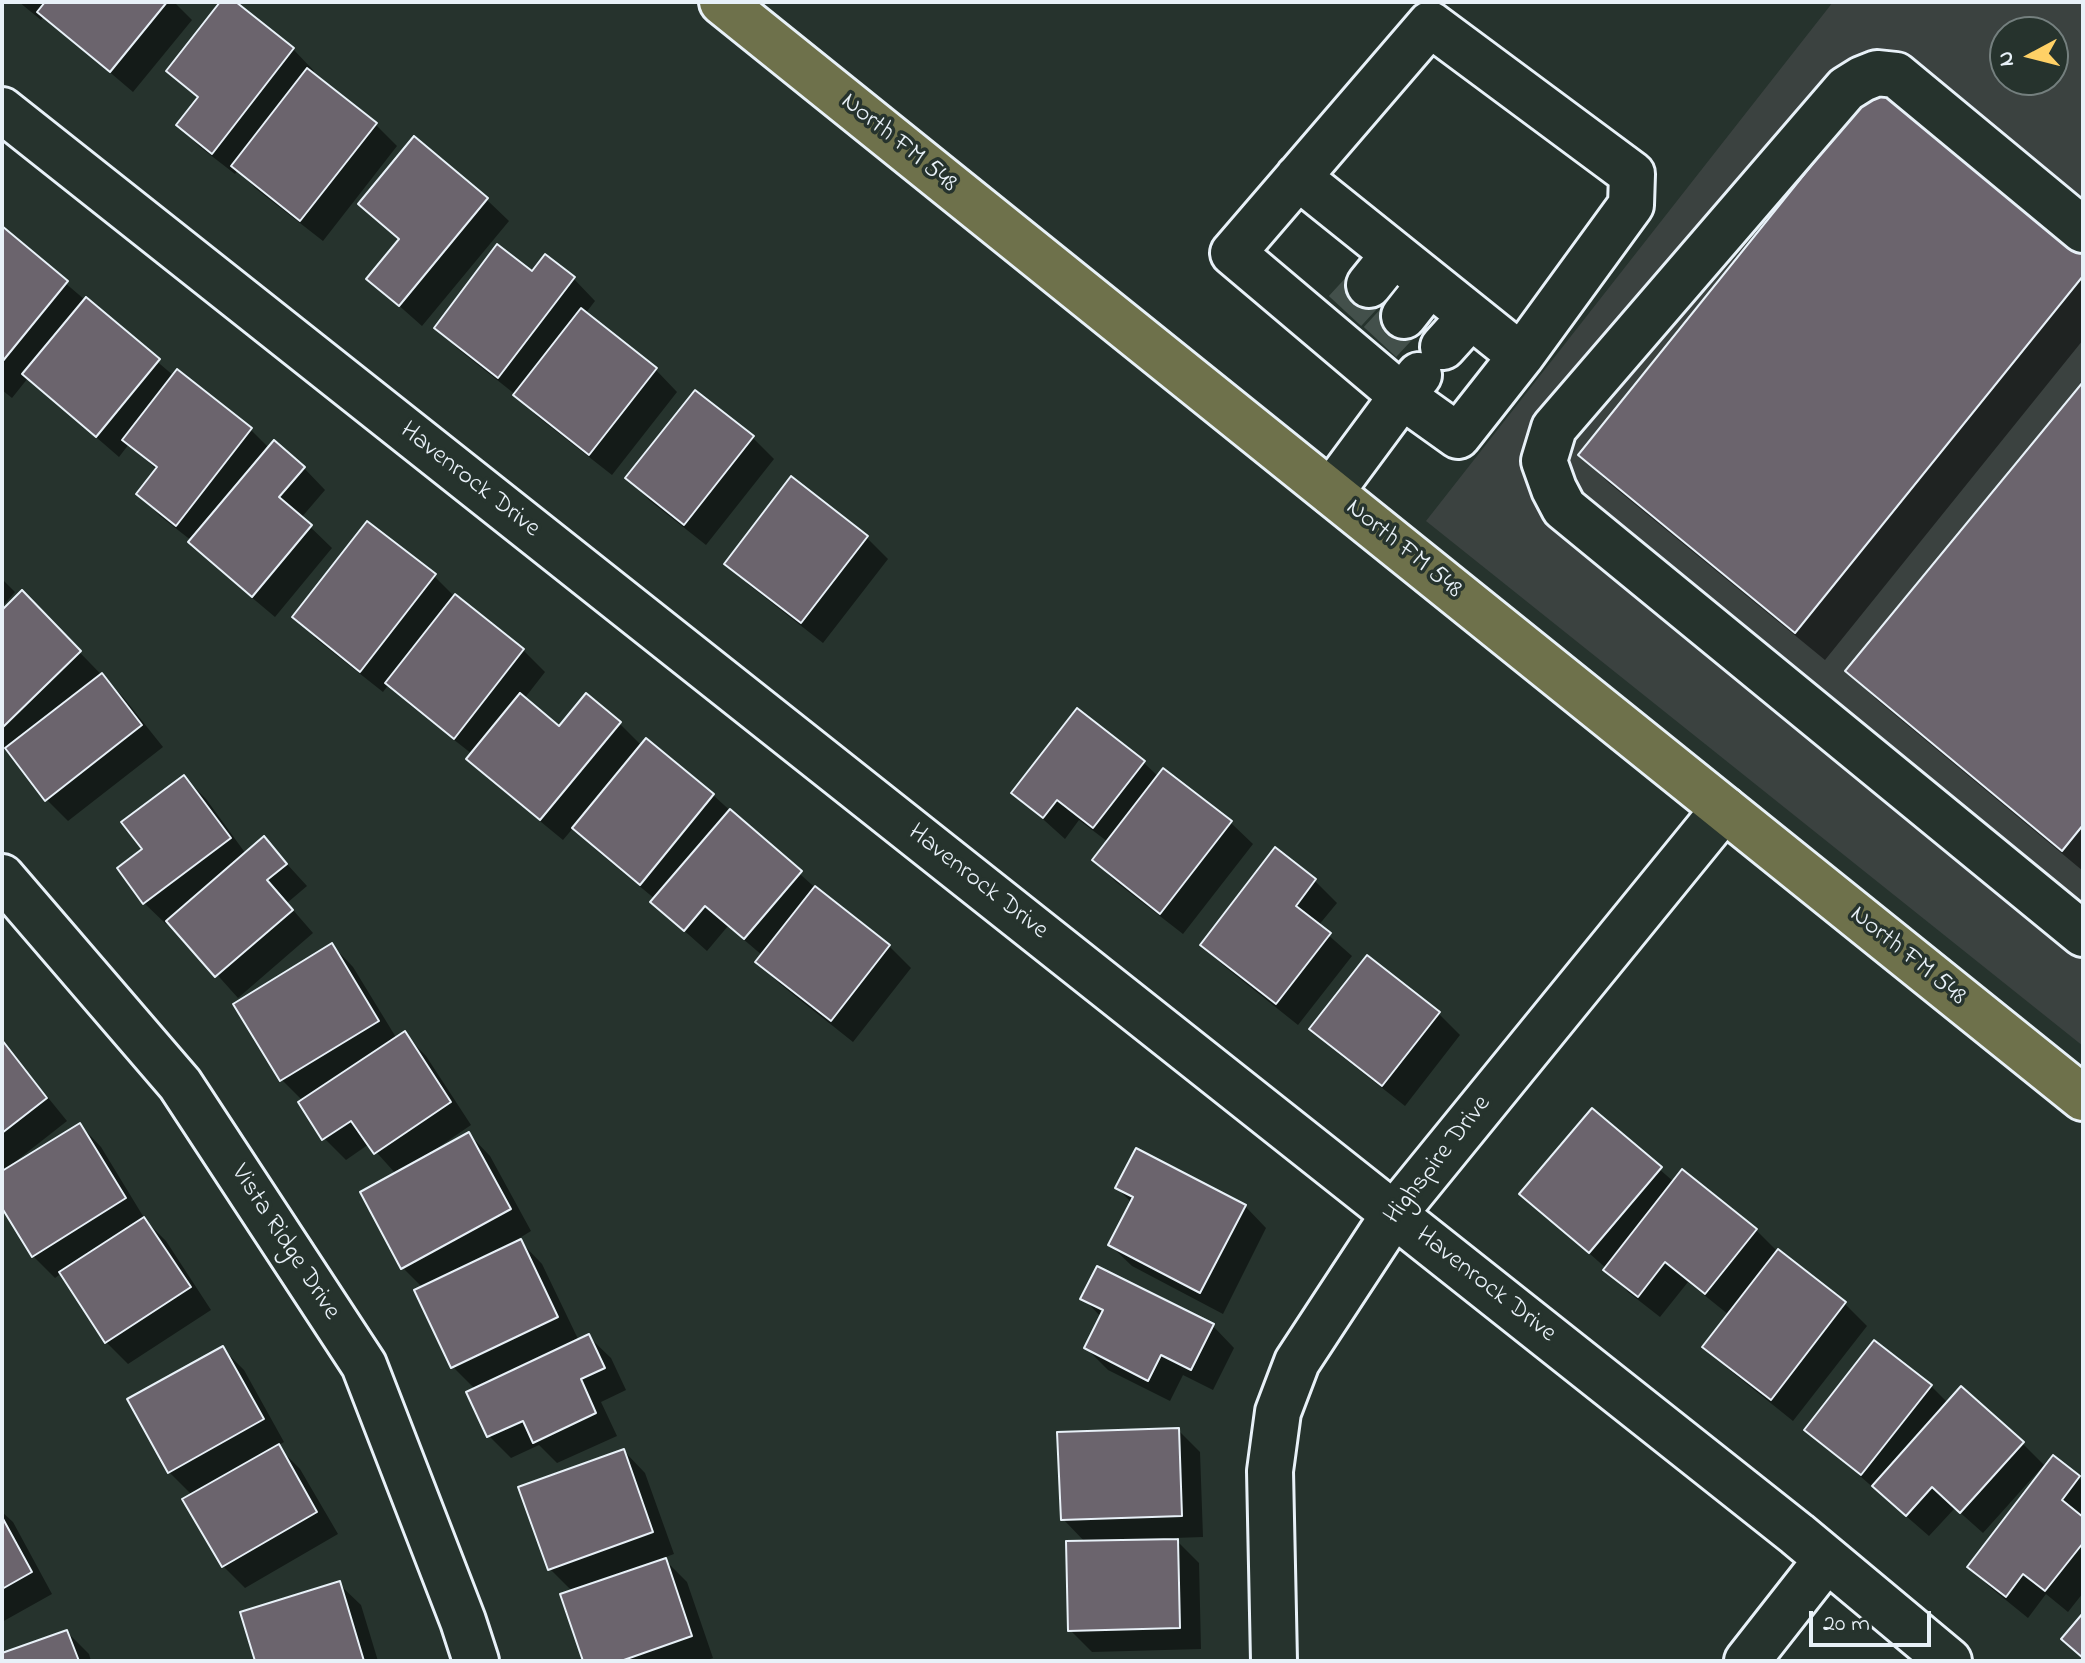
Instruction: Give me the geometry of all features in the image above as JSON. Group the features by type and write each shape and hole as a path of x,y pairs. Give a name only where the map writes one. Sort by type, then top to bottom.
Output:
{"main road":[{"name":"North FM 548","path":"722,2 2083,1098"}],"street":[{"path":"1430,24 1632,174 1631,205 1521,356 1458,436 1434,358 1358,295 1233,253 1430,24"},
{"path":"2080,925 1564,508 1544,461 1554,428 1846,89 1862,79 1877,73 1896,75 2083,230"},
{"name":"Havenrock Drive","path":"2,110 1394,1214 1827,1559 1949,1661"},
{"path":"1298,177 1358,295 1394,326 1434,358 1521,356"},
{"path":"1331,492 1434,358"},
{"name":"Highspire Drive","path":"1274,1661 1270,1471 1278,1412 1297,1362 1394,1214 1724,809"},
{"name":"Vista Ridge Drive","path":"2,877 180,1084 364,1365 476,1661"},
{"path":"1747,1661 1827,1559"}],"shaded area":[{"path":"1833,2 2083,2 2083,1046 1426,521"}],"building":[{"path":"45,2 167,2 110,72 37,12"},
{"path":"220,2 236,2 294,48 212,154 176,125 198,97 166,71"},
{"path":"307,68 377,123 300,221 231,166"},
{"path":"1877,84 2083,253 2083,276 1795,633 1578,455"},
{"path":"414,136 488,198 399,306 366,279 399,239 358,204"},
{"path":"2,226 68,281 2,362"},
{"path":"497,244 532,271 545,254 575,277 498,378 434,328"},
{"path":"86,297 160,359 96,437 22,374"},
{"path":"581,308 657,368 589,455 513,395"},
{"path":"177,369 252,428 176,526 136,494 157,467 122,440"},
{"path":"2083,382 2083,825 2062,851 1845,671"},
{"path":"695,390 754,436 684,525 625,478"},
{"path":"274,440 305,467 279,497 312,525 252,597 188,542"},
{"path":"791,476 868,536 801,623 724,564"},
{"path":"367,521 436,574 360,672 292,617"},
{"path":"22,590 81,651 2,728 2,610"},
{"path":"455,594 524,649 454,739 385,683"},
{"path":"102,673 142,725 45,801 5,748"},
{"path":"520,693 559,726 586,693 621,722 540,820 466,759"},
{"path":"1077,708 1145,761 1093,828 1057,800 1043,818 1011,793"},
{"path":"646,738 714,794 640,885 572,828"},
{"path":"1163,768 1232,821 1160,914 1092,860"},
{"path":"184,775 231,838 143,904 117,868 142,849 121,822"},
{"path":"730,809 802,871 744,939 705,906 684,931 650,902"},
{"path":"264,836 287,864 267,880 293,910 215,977 166,921"},
{"path":"1275,847 1316,879 1296,906 1331,933 1276,1004 1200,945"},
{"path":"815,886 890,945 831,1021 755,962"},
{"path":"332,943 379,1021 280,1081 233,1004"},
{"path":"1367,955 1440,1012 1382,1086 1309,1029"},
{"path":"405,1031 451,1102 374,1154 351,1121 322,1140 298,1102"},
{"path":"2,1040 47,1098 2,1133"},
{"path":"1592,1108 1662,1167 1589,1253 1519,1194"},
{"path":"80,1123 126,1198 32,1257 2,1208 2,1171"},
{"path":"469,1132 511,1209 401,1269 360,1192"},
{"path":"1136,1148 1246,1205 1200,1293 1108,1245 1133,1197 1115,1188"},
{"path":"1682,1169 1757,1229 1705,1294 1665,1262 1638,1297 1603,1270"},
{"path":"144,1217 191,1287 105,1343 59,1272"},
{"path":"521,1239 558,1317 451,1368 414,1290"},
{"path":"1778,1249 1846,1302 1771,1400 1702,1347"},
{"path":"1097,1266 1214,1324 1191,1370 1161,1355 1148,1381 1084,1348 1103,1310 1080,1299"},
{"path":"589,1334 605,1368 581,1379 596,1413 533,1443 523,1421 487,1437 466,1392"},
{"path":"1874,1340 1932,1385 1861,1475 1804,1430"},
{"path":"223,1346 264,1419 168,1473 127,1399"},
{"path":"1961,1386 2024,1442 1960,1513 1932,1487 1906,1516 1872,1486"},
{"path":"1179,1428 1182,1516 1061,1520 1057,1432"},
{"path":"279,1444 317,1512 222,1567 182,1499"},
{"path":"624,1449 653,1532 548,1570 518,1487"},
{"path":"2053,1455 2080,1476 2062,1500 2083,1517 2083,1543 2045,1591 2023,1574 2006,1597 1967,1567"},
{"path":"2,1517 32,1572 2,1589"},
{"path":"1178,1539 1180,1628 1068,1631 1066,1541"},
{"path":"666,1558 692,1636 621,1661 583,1661 560,1594"},
{"path":"340,1581 364,1661 255,1661 240,1612"},
{"path":"2083,1613 2083,1658 2061,1639"},
{"path":"67,1630 79,1661 2,1661 2,1653"}],"tunnel":[{"path":"1345,311 1369,285"},
{"path":"1380,342 1404,316"}]}
